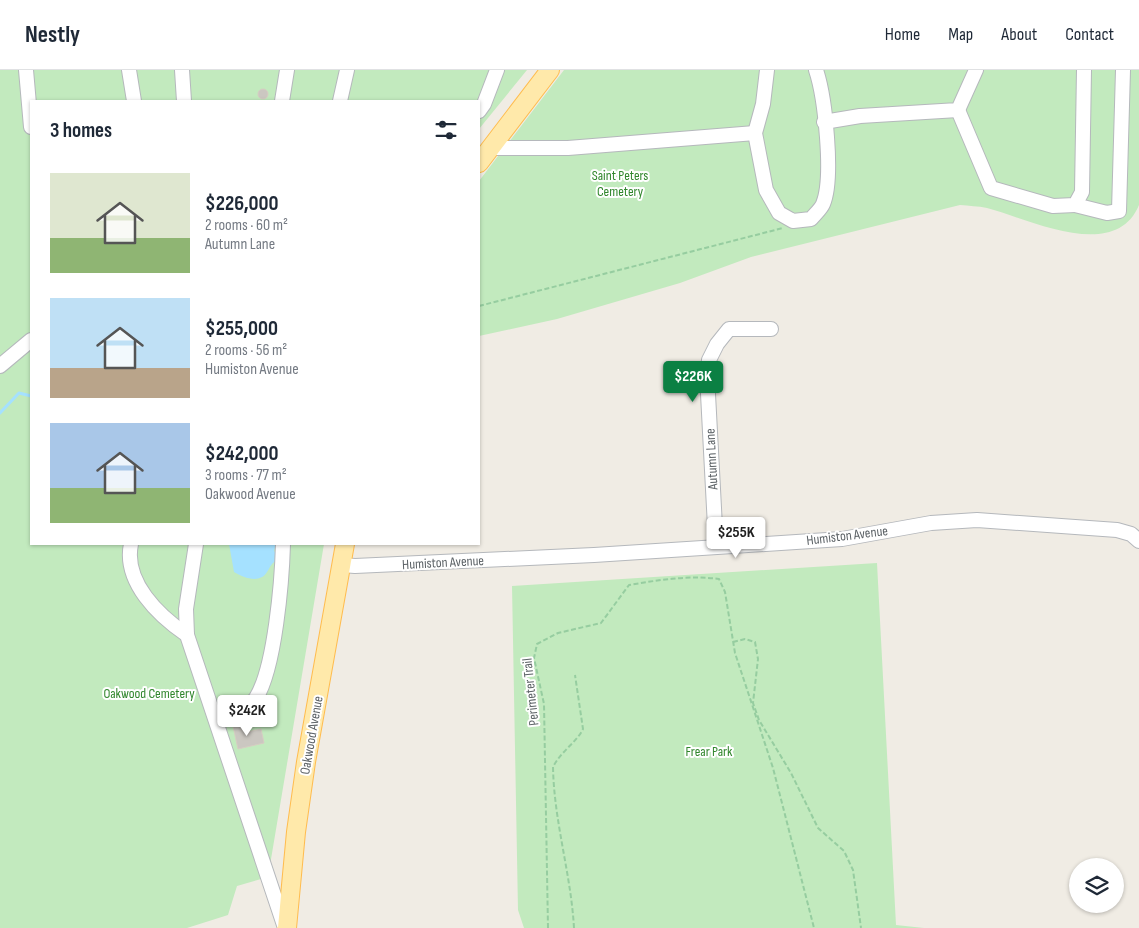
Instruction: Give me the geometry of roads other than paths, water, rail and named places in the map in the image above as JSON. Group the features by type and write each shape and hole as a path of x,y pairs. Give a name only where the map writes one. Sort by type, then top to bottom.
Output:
{"main road":[{"path":"480,162 550,70"},
{"name":"Oakwood Avenue","path":"286,928 296,832 306,762 345,545"}],"street":[{"path":"26,70 30,116"},
{"path":"129,70 134,100"},
{"path":"182,70 184,100"},
{"path":"282,100 287,70"},
{"path":"340,100 347,70"},
{"path":"480,110 497,70"},
{"path":"767,70 763,104 755,133 766,190 779,213 793,221 811,219 823,204 829,179 824,122 816,70"},
{"path":"976,70 958,110 991,188 1053,206 1075,205 1107,213 1119,211 1123,70"},
{"path":"1075,205 1082,192 1084,70"},
{"path":"824,122 860,116 958,110"},
{"path":"490,148 568,148 755,133"},
{"name":"Autumn Lane","path":"716,546 707,398 709,360 716,344 729,329 771,329"},
{"path":"0,366 30,341"},
{"name":"Humiston Avenue","path":"342,565 554,557 842,539 931,523 977,520 1117,530 1131,534 1139,541"},
{"path":"131,545 131,563 143,592 167,621 187,635"},
{"path":"196,545 186,609 187,635 286,928"},
{"path":"217,722 255,699 266,677 275,624 283,545"}],"water":[{"path":"229,545 276,545 274,551 278,555 278,560 272,564 264,576 252,579 234,572"}],"waterway":[{"path":"0,413 19,393 30,396"}],"park label":[{"name":"Saint Peters Cemetery","path":"620,184"},
{"name":"Oakwood Cemetery","path":"149,693"},
{"name":"Frear Park","path":"709,751"}]}
